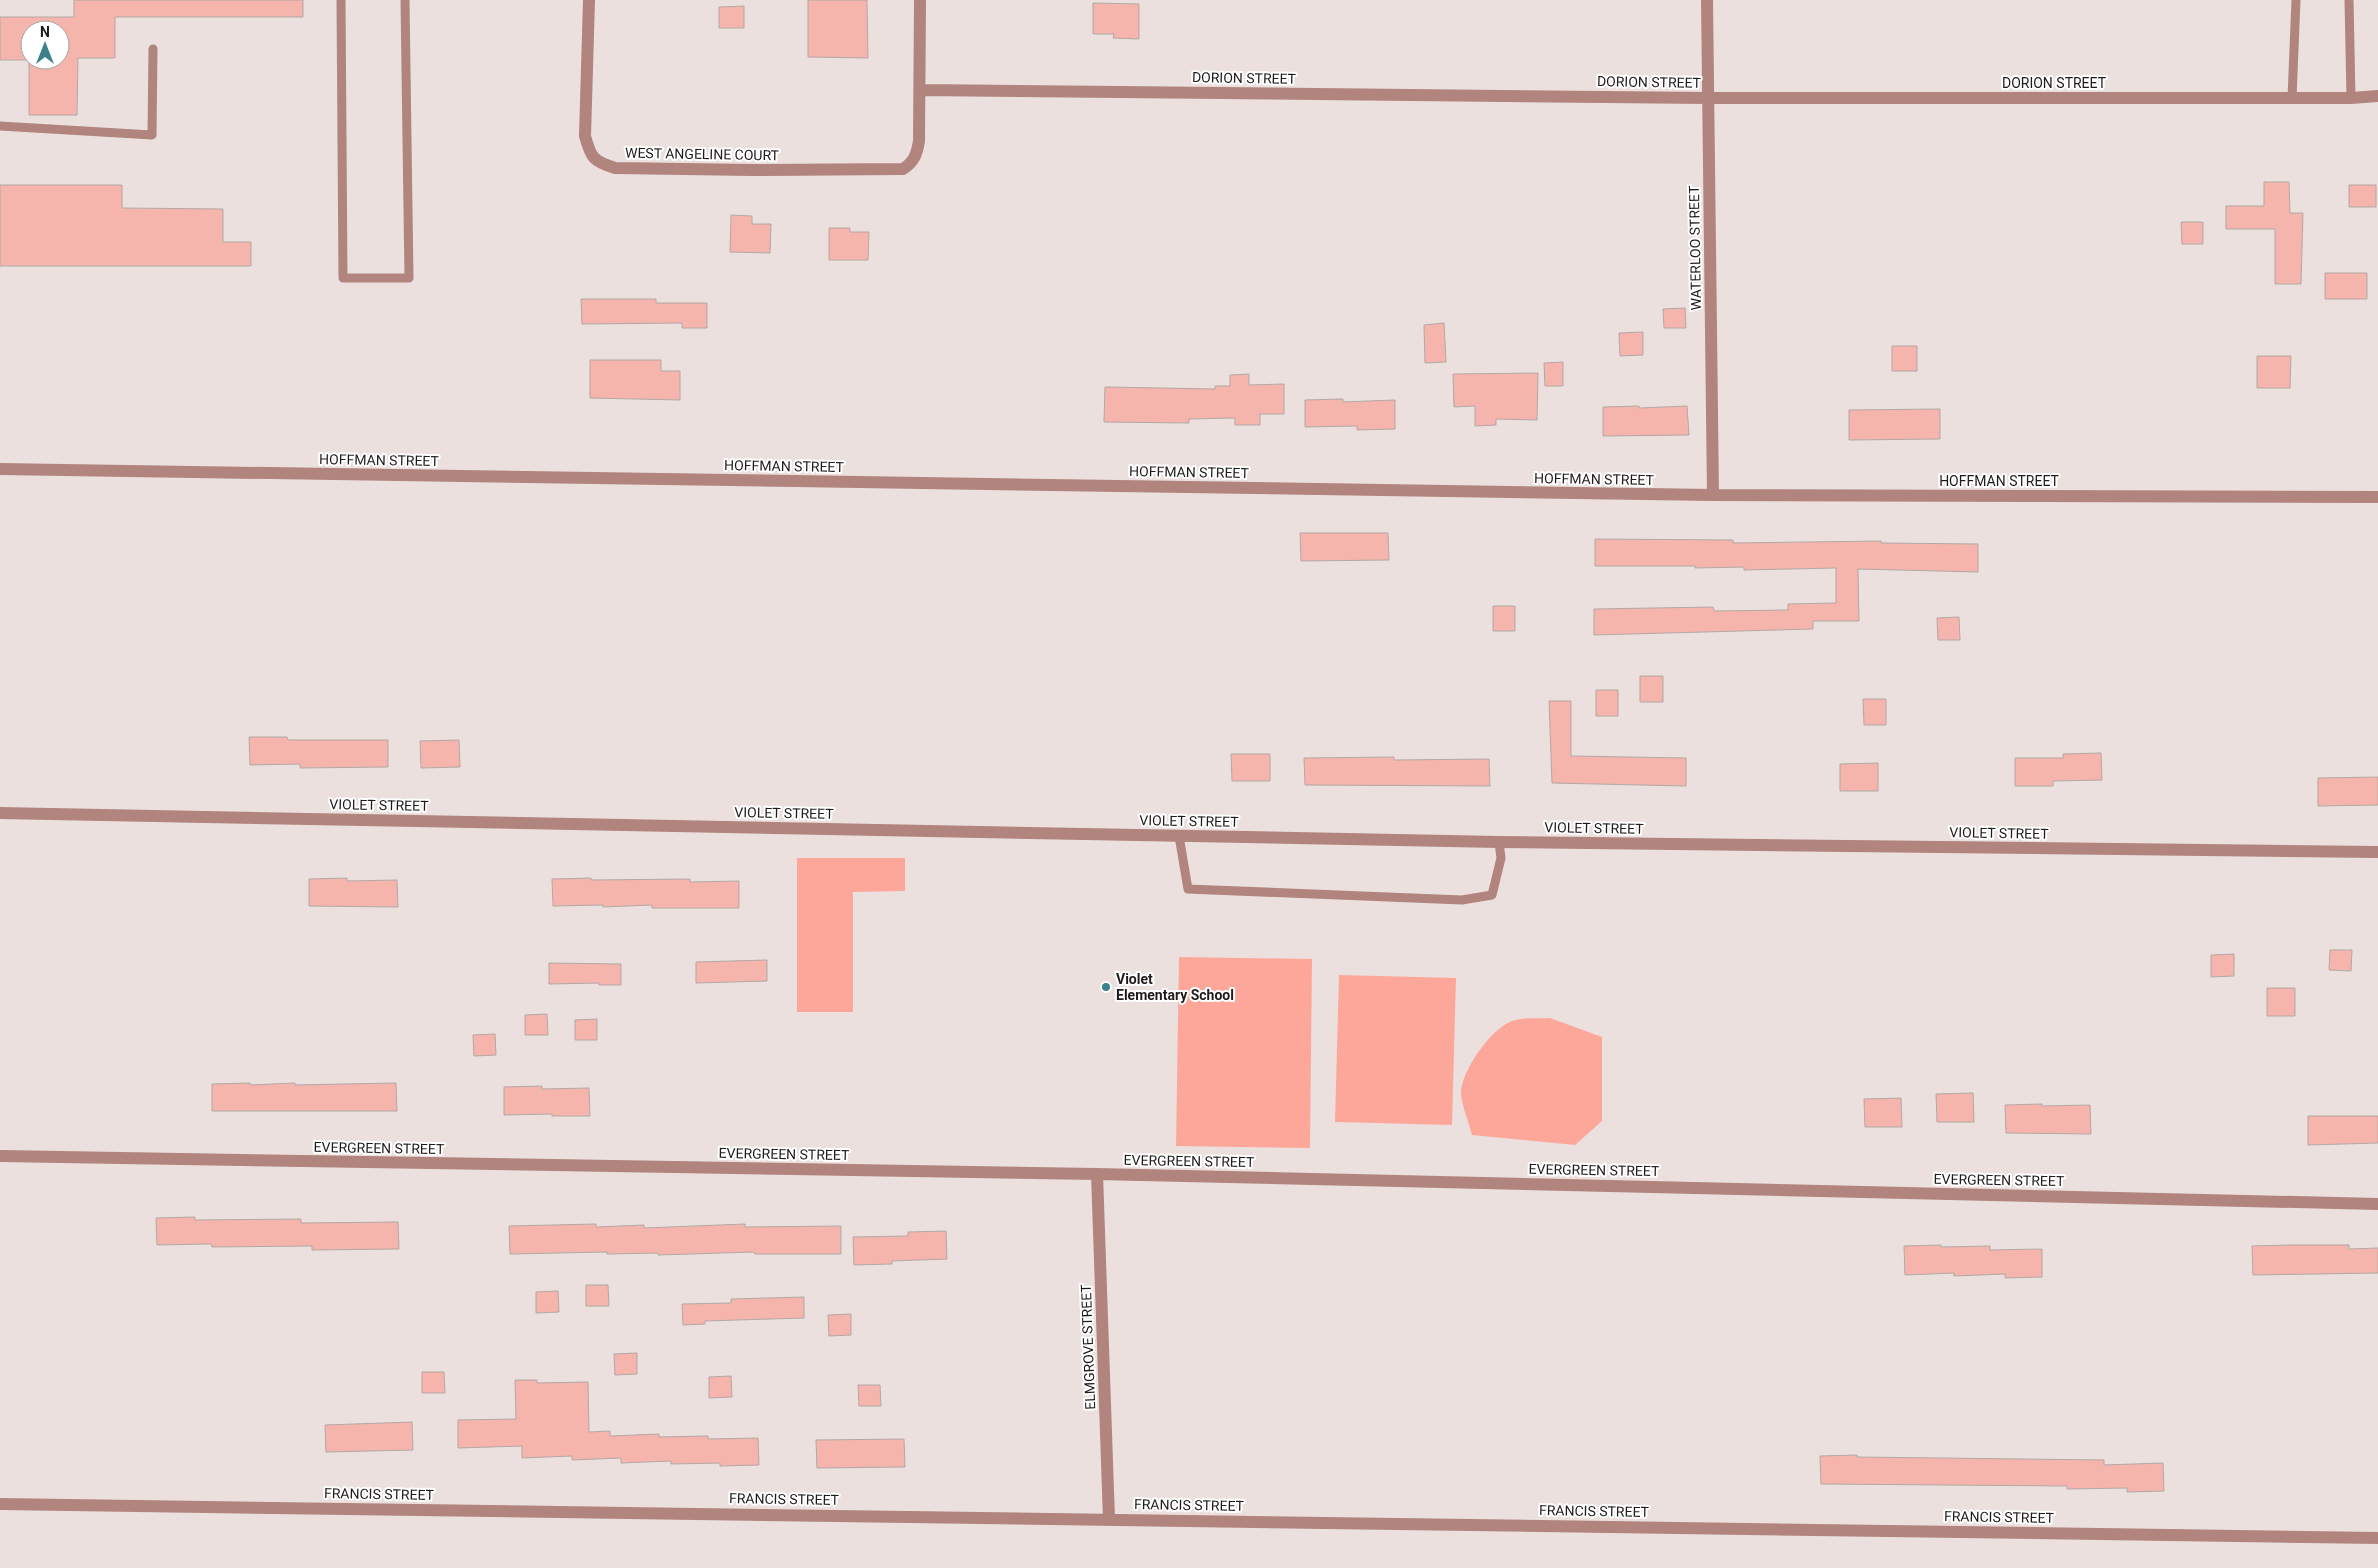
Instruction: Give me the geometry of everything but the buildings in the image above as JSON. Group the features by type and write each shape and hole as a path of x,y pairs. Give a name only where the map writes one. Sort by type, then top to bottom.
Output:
{"street":[{"name":"WEST ANGELINE COURT","path":"589,0 585,136 590,156 598,163 615,168 752,170 903,169 911,164 917,153 920,90"},
{"path":"920,0 920,90"},
{"name":"WATERLOO STREET","path":"1707,0 1713,495"},
{"name":"DORION STREET","path":"920,90 1708,98 2350,98 2378,96"},
{"name":"HOFFMAN STREET","path":"0,469 1713,495 2378,498"},
{"name":"VIOLET STREET","path":"0,813 1500,842 2378,852"},
{"name":"EVERGREEN STREET","path":"0,1156 1097,1174 2378,1204"},
{"name":"ELMGROVE STREET","path":"1097,1174 1109,1519"},
{"name":"FRANCIS STREET","path":"0,1504 2378,1538"}],"lane":[{"path":"341,0 344,278 409,278 404,0"},
{"path":"2292,98 2296,0"},
{"path":"2349,0 2350,98"},
{"path":"0,126 152,135 152,49"},
{"path":"1180,836 1181,855 1188,889 1462,900 1492,895 1500,858 1500,842"}],"shaded area":[{"path":"797,858 905,858 905,891 853,892 853,1012 797,1012"},
{"path":"1179,957 1312,959 1310,1148 1176,1146"},
{"path":"1339,975 1456,978 1452,1125 1335,1122"},
{"path":"1550,1018 1602,1037 1602,1121 1575,1145 1472,1135 1461,1094 1466,1074 1479,1051 1506,1024 1519,1019"}],"place":[{"name":"Violet Elementary School","path":"1106,987"}]}
